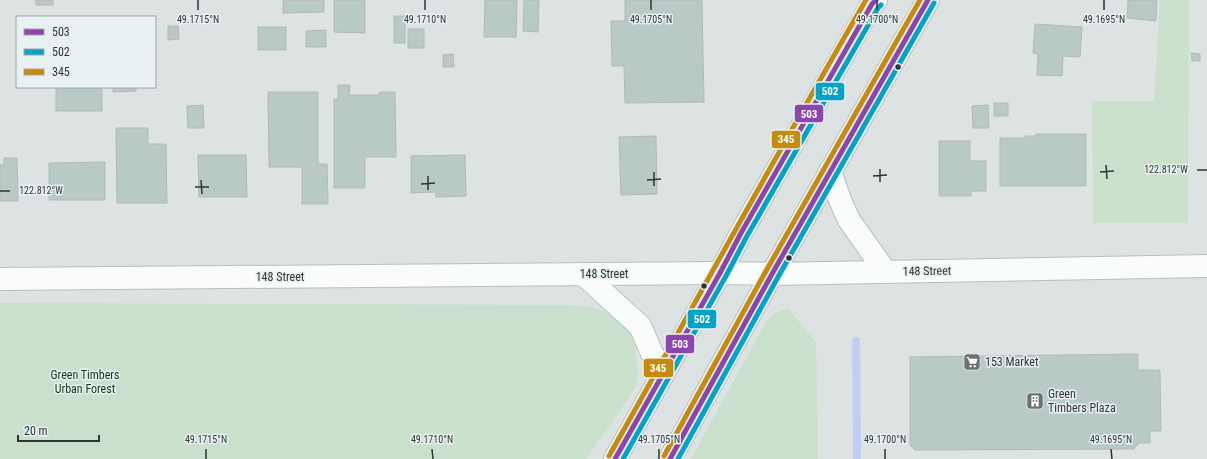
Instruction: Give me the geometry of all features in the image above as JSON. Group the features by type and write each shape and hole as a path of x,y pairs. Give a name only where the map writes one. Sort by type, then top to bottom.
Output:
{"main road":[{"path":"615,459 741,233 872,4 876,0"},
{"path":"670,459 772,274 928,0"},
{"path":"830,171 848,220 885,271"},
{"name":"148 Street","path":"0,279 720,273 772,274 1207,266"},
{"path":"583,274 640,326 662,376"}],"green space":[{"path":"1160,0 1189,0 1188,223 1093,223 1092,101 1154,101"},
{"name":"Green Timbers Urban Forest","path":"0,303 576,305 591,307 604,312 615,318 630,332 635,345 638,373 636,385 630,396 586,459 0,459"},
{"path":"788,308 816,343 818,459 691,459 766,322 776,313"}],"building":[{"path":"36,0 53,0 53,5 36,5"},
{"path":"283,0 324,0 324,12 283,13"},
{"path":"334,0 365,0 365,33 334,32"},
{"path":"485,0 517,0 516,37 484,37"},
{"path":"524,0 539,0 538,32 523,31"},
{"path":"625,0 702,0 704,102 625,103 624,66 612,66 611,21 625,21"},
{"path":"1128,0 1157,0 1156,21 1127,18"},
{"path":"394,16 405,16 405,43 394,43"},
{"path":"1035,24 1082,27 1080,57 1063,56 1062,76 1037,75 1038,54 1033,53"},
{"path":"168,26 178,26 179,39 168,40"},
{"path":"258,27 286,27 286,50 258,50"},
{"path":"408,29 424,29 424,48 408,48"},
{"path":"326,30 326,47 306,47 306,31"},
{"path":"1191,53 1200,54 1200,61 1192,61"},
{"path":"453,54 454,67 443,67 443,55"},
{"path":"338,85 350,85 349,95 379,95 379,92 395,92 396,157 365,157 365,188 334,188 334,99 338,99"},
{"path":"56,88 102,88 102,111 56,111"},
{"path":"113,88 136,88 136,91 113,92"},
{"path":"268,92 318,92 318,164 327,164 328,204 302,204 302,167 269,167"},
{"path":"994,103 1008,103 1008,116 994,116"},
{"path":"203,105 204,128 188,128 187,106"},
{"path":"988,105 989,128 973,128 972,106"},
{"path":"116,128 148,128 148,144 166,144 167,203 117,203"},
{"path":"1036,134 1086,134 1086,186 1000,186 1000,138 1025,138 1025,136 1036,136"},
{"path":"656,136 657,194 621,195 619,137"},
{"path":"939,141 970,141 970,161 986,161 986,191 971,191 971,196 939,196"},
{"path":"198,155 246,155 247,197 199,197"},
{"path":"465,155 466,196 436,197 436,192 411,193 411,156"},
{"path":"4,158 17,158 18,201 0,201 0,165 4,165"},
{"path":"105,162 105,200 49,200 49,163"},
{"name":"Green Timbers Plaza","path":"1138,354 1138,370 1160,370 1161,431 1150,431 1150,443 1139,443 1134,449 915,450 910,445 910,357"}],"waterway":[{"path":"856,341 857,459"}],"transit line":[{"name":"345","path":"609,456 866,0"},
{"name":"503","path":"615,459 741,233 872,4 876,0"},
{"name":"345","path":"664,456 766,271 920,0"},
{"name":"503","path":"670,459 772,274 928,0"},
{"name":"502","path":"678,459 778,277 934,3"},
{"name":"502","path":"623,459 747,236 881,5"}],"place":[{"name":"153 Market","path":"972,362"},
{"name":"Green Timbers Plaza","path":"1035,401"}]}
